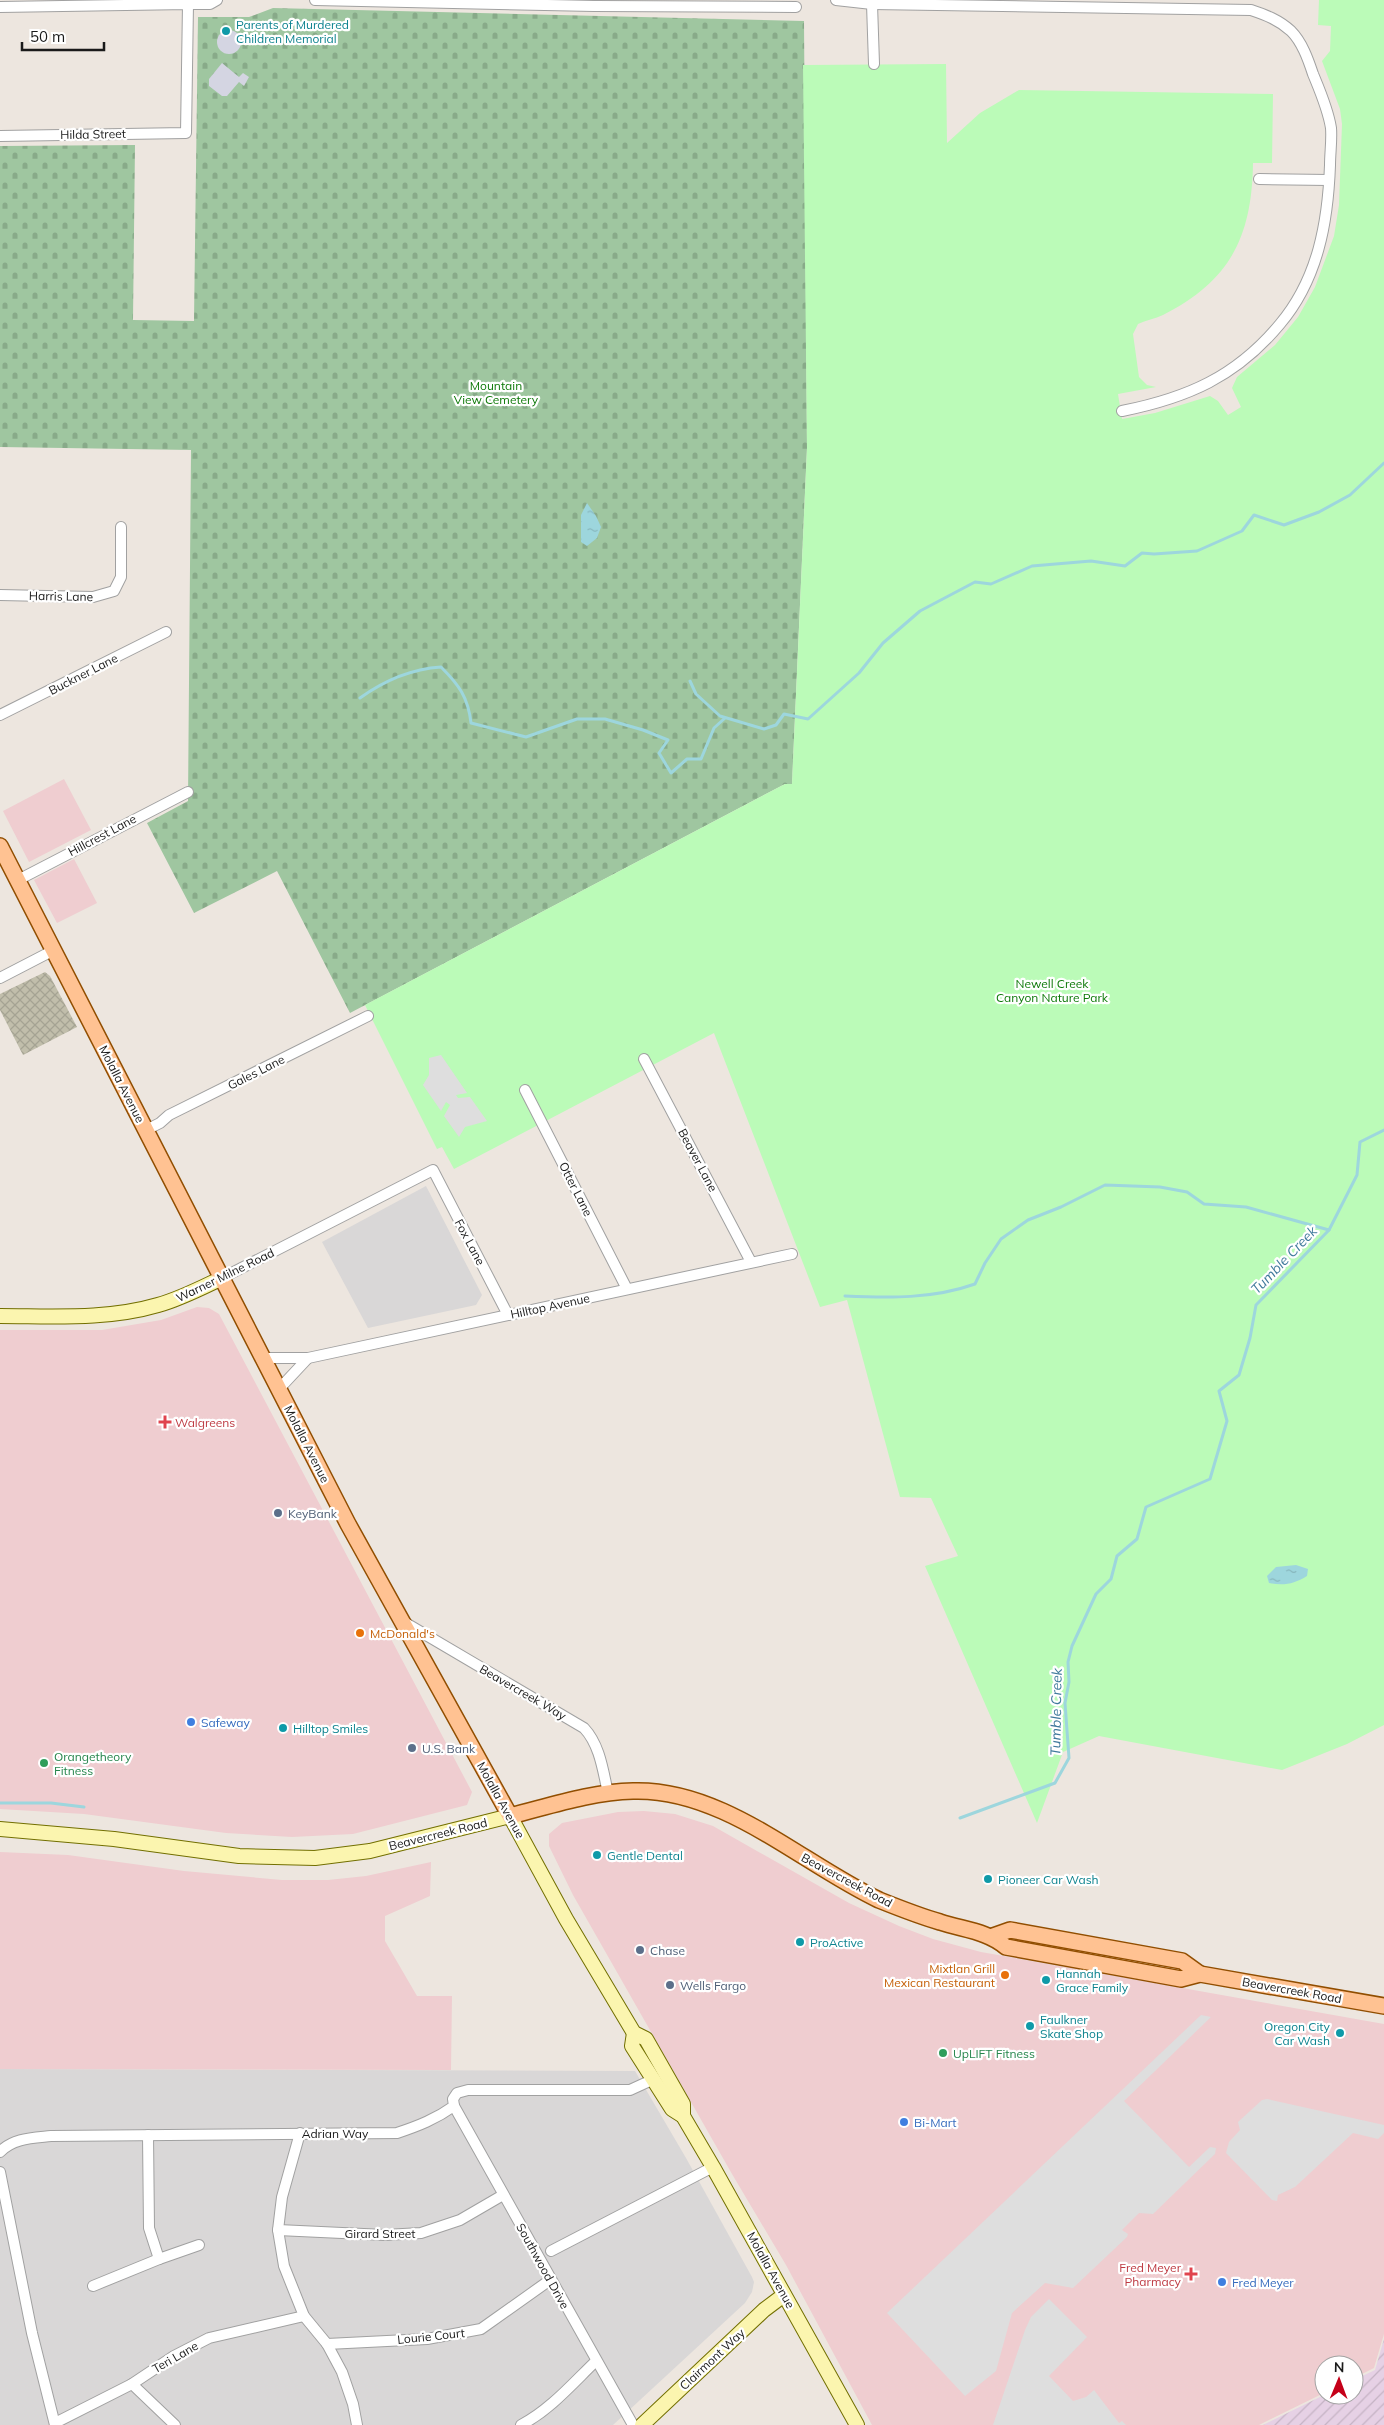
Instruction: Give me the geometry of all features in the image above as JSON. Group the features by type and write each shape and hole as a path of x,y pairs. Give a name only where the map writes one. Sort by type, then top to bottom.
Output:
{"main road":[{"name":"Molalla Avenue","path":"0,846 348,1524 566,1919 634,2033 646,2039 682,2104 683,2116 857,2425"},
{"name":"Warner Milne Road","path":"0,1316 90,1316 133,1311 172,1301 222,1278"},
{"name":"Beavercreek Road","path":"0,1829 122,1840 206,1853 307,1859 352,1855 608,1792 645,1791 669,1793 696,1800 725,1812 880,1900 924,1917 993,1936 1006,1948 1181,1979 1200,1974 1384,2006"},
{"name":"Beavercreek Road","path":"993,1936 1010,1930 1182,1961 1200,1974"},
{"path":"1061,1958 1092,1955 1135,1963 1145,1961 1148,1955"},
{"name":"Molalla Avenue","path":"634,2033 632,2046 672,2109 683,2116"},
{"name":"Clairmont Way","path":"642,2425 764,2310 784,2295"}],"street":[{"path":"0,6 190,2 210,4 216,0"},
{"path":"315,0 576,6 796,7"},
{"path":"836,0 872,4 1213,4 1251,10 1274,18 1292,32 1304,50 1326,107 1331,128 1328,211 1316,260 1294,306 1280,324 1230,372 1206,386 1157,404 1122,411"},
{"name":"Hilda Street","path":"0,136 186,133 190,2"},
{"path":"872,4 874,64"},
{"path":"1259,179 1329,180"},
{"name":"Harris Lane","path":"0,595 93,597 114,591 121,577 121,527"},
{"name":"Buckner Lane","path":"0,715 166,632"},
{"name":"Hillcrest Lane","path":"18,880 188,792"},
{"path":"0,978 54,950"},
{"name":"Gales Lane","path":"146,1130 160,1123 169,1115 368,1016"},
{"name":"Beaver Lane","path":"644,1059 751,1262"},
{"name":"Otter Lane","path":"525,1090 627,1289"},
{"name":"Warner Milne Road","path":"222,1278 432,1170"},
{"name":"Fox Lane","path":"432,1170 508,1315"},
{"name":"Hilltop Avenue","path":"263,1358 308,1358 792,1254"},
{"path":"279,1389 308,1358"},
{"name":"Beavercreek Way","path":"402,1620 499,1679 580,1725 588,1732 598,1754 608,1792"},
{"name":"Adrian Way","path":"0,2152 6,2146 21,2140 51,2136 397,2133 423,2125 454,2106 453,2099 457,2093 468,2090 630,2090 654,2079"},
{"name":"Southwood Drive","path":"454,2106 633,2425"},
{"path":"300,2133 282,2197 278,2230 284,2266 304,2316 327,2344 342,2372 354,2404 357,2425"},
{"path":"148,2135 149,2228 159,2259"},
{"path":"551,2251 713,2167"},
{"path":"0,2172 32,2333 55,2424"},
{"name":"Girard Street","path":"278,2230 385,2235 422,2233 460,2220 503,2195"},
{"path":"93,2286 200,2244"},
{"name":"Lourie Court","path":"327,2344 427,2339 481,2329 550,2280"},
{"name":"Teri Lane","path":"55,2424 132,2384 174,2356 209,2338 304,2316"},
{"path":"522,2425 538,2414 596,2361"},
{"path":"132,2384 175,2425"}],"shaded area":[{"path":"229,30 234,31 240,37 240,47 234,53 229,54 224,53 218,47 217,42 218,37 224,31"},
{"path":"222,63 239,77 243,73 249,77 244,86 239,82 227,96 222,96 209,86 209,79"},
{"path":"64,779 91,830 29,862 3,811"},
{"path":"74,859 97,903 57,923 34,880"},
{"path":"45,972 50,976 77,1027 23,1055 0,1010 0,994"},
{"path":"441,1055 467,1093 456,1095 458,1098 470,1097 487,1121 465,1127 459,1137 444,1116 450,1105 446,1102 441,1111 423,1085 429,1075 429,1058"},
{"path":"426,1186 482,1295 476,1305 368,1328 322,1242"},
{"path":"197,1307 209,1308 219,1314 472,1792 467,1805 353,1834 292,1837 226,1833 84,1814 0,1809 0,1330 102,1330 161,1320"},
{"path":"644,1811 675,1814 713,1826 849,1903 933,1939 981,1952 1384,2024 1384,2334 1374,2368 1364,2373 1364,2355 1314,2355 1314,2398 1259,2425 872,2425 786,2265 573,1895 549,1846 549,1834 562,1823 618,1812"},
{"path":"0,1852 68,1855 184,1871 282,1880 328,1880 366,1876 431,1862 430,1896 385,1916 385,1941 417,1996 452,1996 451,2070 0,2069"},
{"path":"1201,2015 1211,2017 1124,2101 1189,2167 1210,2147 1216,2148 1215,2154 1153,2214 1139,2213 1122,2230 1128,2234 1127,2237 1073,2288 1045,2283 1012,2313 996,2371 965,2396 887,2313"},
{"path":"0,2069 635,2071 752,2277 754,2282 752,2292 745,2303 613,2425 0,2425"},
{"path":"1267,2099 1384,2125 1384,2133 1378,2139 1353,2133 1295,2187 1278,2195 1277,2201 1272,2200 1226,2153 1229,2142 1240,2130 1238,2122 1262,2100"},
{"path":"1049,2299 1087,2337 1049,2376 1073,2401 1086,2397 1094,2390 1119,2423 1122,2421 1126,2425 993,2425 1025,2330 1031,2317"},
{"path":"1384,2339 1384,2425 1263,2425 1314,2400 1314,2405 1364,2405 1364,2375 1375,2370"}],"green space":[{"name":"Newell Creek Canyon Nature Park","path":"1319,0 1384,0 1384,1725 1347,1744 1282,1770 1099,1736 1063,1752 1037,1823 925,1566 958,1556 931,1498 900,1497 847,1300 820,1307 714,1033 454,1169 442,1147 437,1149 365,1005 785,784 792,784 807,448 803,65 946,64 947,143 980,113 1019,90 1273,94 1272,163 1253,163 1252,189 1248,213 1242,235 1233,254 1221,271 1186,302 1163,315 1138,324 1133,334 1139,377 1147,385 1156,387 1118,394 1122,419 1155,413 1210,396 1218,401 1228,415 1241,407 1232,388 1237,377 1275,345 1298,317 1315,287 1334,236 1339,205 1342,124 1340,109 1322,61 1330,51 1331,26 1318,25"},
{"name":"Mountain View Cemetery","path":"273,8 804,21 807,448 792,784 785,784 350,1013 277,871 194,913 147,823 188,801 191,450 0,447 0,146 135,145 133,320 194,321 198,17 249,17"}],"water":[{"path":"587,503 601,527 597,538 587,546 581,542 581,515"},
{"path":"1296,1565 1308,1569 1307,1576 1289,1584 1269,1583 1267,1576 1276,1567"}],"waterway":[{"path":"690,681 696,694 720,716 764,729 776,725 784,714 808,719 859,673 883,643 920,611 975,582 991,584 1032,566 1091,561 1125,566 1142,553 1197,551 1242,531 1254,515 1284,525 1319,512 1350,495 1384,463"},
{"path":"360,698 399,676 419,670 441,667 462,692 468,706 471,723 526,737 577,719 605,719 643,730 668,740 659,753 671,773 687,759 701,759 714,728 725,718"},
{"name":"Tumble Creek","path":"960,1818 1055,1783 1069,1758 1065,1703 1069,1682 1068,1662 1072,1646 1096,1594 1111,1579 1117,1556 1137,1539 1146,1507 1210,1479 1227,1421 1219,1391 1239,1375 1250,1338 1256,1305 1329,1230 1357,1175 1360,1142 1384,1130"},
{"path":"845,1296 894,1297 927,1295 975,1284 985,1263 1001,1239 1028,1220 1061,1207 1105,1185 1160,1187 1187,1192 1204,1204 1246,1207 1329,1230"},
{"path":"0,1803 51,1803 84,1807"}],"place":[{"name":"Parents of Murdered Children Memorial","path":"226,31"},
{"name":"Walgreens","path":"165,1422"},
{"name":"KeyBank","path":"278,1513"},
{"name":"McDonald's","path":"360,1633"},
{"name":"Safeway","path":"191,1722"},
{"name":"Hilltop Smiles","path":"283,1728"},
{"name":"U.S. Bank","path":"412,1748"},
{"name":"Orangetheory Fitness","path":"44,1763"},
{"name":"Gentle Dental","path":"597,1855"},
{"name":"Pioneer Car Wash","path":"988,1879"},
{"name":"ProActive","path":"800,1942"},
{"name":"Chase","path":"640,1950"},
{"name":"Mixtlan Grill Mexican Restaurant","path":"1005,1975"},
{"name":"Hannah Grace Family","path":"1046,1980"},
{"name":"Wells Fargo","path":"670,1985"},
{"name":"Faulkner Skate Shop","path":"1030,2026"},
{"name":"Oregon City Car Wash","path":"1340,2033"},
{"name":"UpLIFT Fitness","path":"943,2053"},
{"name":"Bi-Mart","path":"904,2122"},
{"name":"Fred Meyer Pharmacy","path":"1191,2274"},
{"name":"Fred Meyer","path":"1222,2282"}]}
